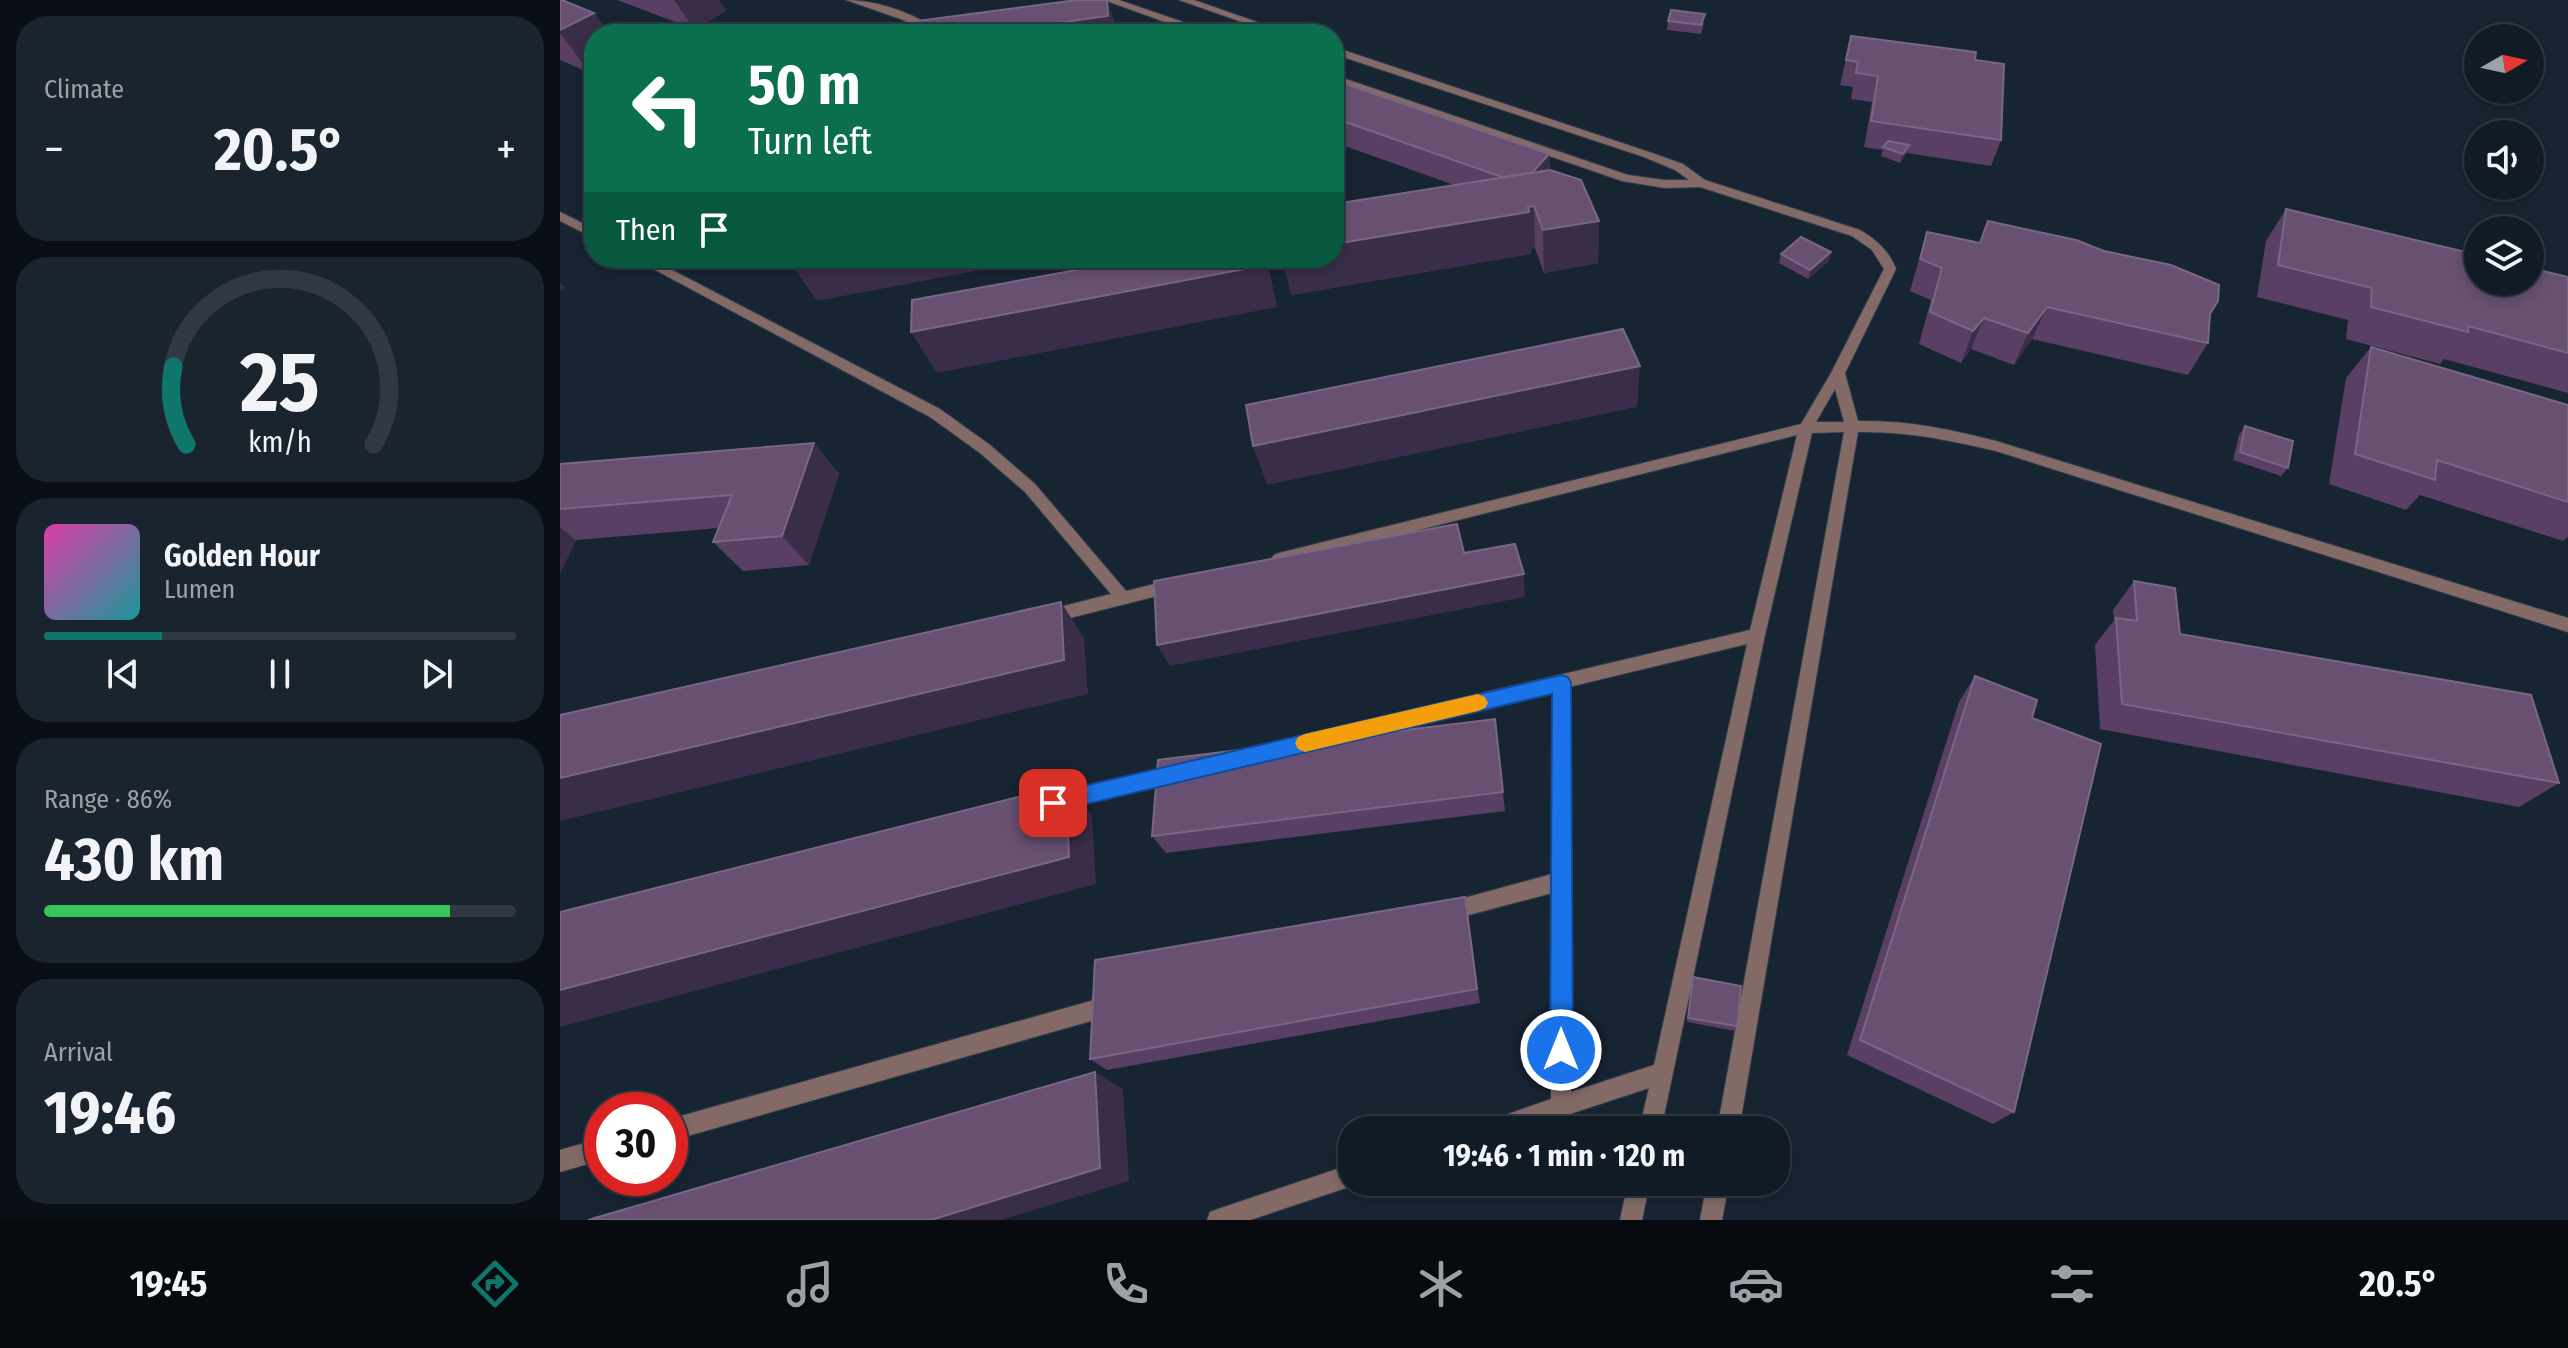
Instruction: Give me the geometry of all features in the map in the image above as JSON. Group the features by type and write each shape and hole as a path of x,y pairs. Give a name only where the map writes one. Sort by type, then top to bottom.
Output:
{"street":[{"path":"851,0 921,24"},
{"path":"1109,0 1183,23"},
{"path":"1184,0 1256,24"},
{"path":"1174,24 1183,23"},
{"path":"1344,53 1648,155 1679,167 1701,183 1856,233 1874,244 1890,269 1838,373 1806,428 1757,635 1653,1116"},
{"path":"1344,81 1626,178 1665,184 1701,183"},
{"path":"560,216 584,229"},
{"path":"658,268 935,413 985,449 1030,488 1123,598"},
{"path":"1730,1116 1852,426 1838,373"},
{"path":"1259,564 1806,428 1852,426 1935,431 1996,446 2568,625"},
{"path":"1032,621 1199,579"},
{"path":"1268,751 1757,635"},
{"path":"1561,683 1561,1106"},
{"path":"1037,807 1191,769"},
{"path":"1424,919 1561,881"},
{"path":"688,1125 1136,998"},
{"path":"1531,1116 1662,1073"},
{"path":"560,1161 584,1154"},
{"path":"1218,1220 1338,1180"},
{"path":"1631,1220 1636,1196"},
{"path":"1711,1220 1715,1196"}],"building":[{"path":"562,0 594,13 560,30"},
{"path":"1077,0 1107,0 1108,16 1050,24 894,24"},
{"path":"1671,10 1705,14 1701,25 1668,21"},
{"path":"1851,36 1976,52 1975,60 2004,64 2001,140 1871,121 1878,76 1856,73 1858,62 1846,60"},
{"path":"1344,83 1549,154 1532,173 1502,177 1344,122"},
{"path":"1888,141 1909,145 1903,154 1883,147"},
{"path":"1550,170 1581,180 1599,221 1543,230 1534,206 1528,207 1529,212 1344,242 1344,202"},
{"path":"2286,209 2464,252 2464,296 2544,296 2544,271 2568,277 2568,353 2468,326 2468,332 2371,307 2372,288 2278,265"},
{"path":"1988,221 2171,265 2219,285 2218,301 2210,314 2208,343 2047,307 2028,333 1984,318 1973,331 1930,312 1942,268 1920,259 1927,232 1980,243"},
{"path":"1801,237 1831,252 1810,270 1781,254"},
{"path":"1087,268 1250,268 911,332 912,300"},
{"path":"1623,329 1640,366 1253,446 1246,405"},
{"path":"2371,347 2568,405 2568,502 2437,460 2435,480 2355,454"},
{"path":"2245,426 2293,441 2288,468 2240,452"},
{"path":"814,443 782,536 713,542 732,495 560,509 560,464"},
{"path":"1457,524 1464,553 1515,544 1524,574 1157,645 1154,581"},
{"path":"2134,581 2175,588 2180,634 2531,695 2559,783 2122,704 2116,618 2137,621"},
{"path":"1061,602 1064,660 560,778 560,715"},
{"path":"1975,676 2037,700 2032,718 2101,744 2014,1112 1860,1040"},
{"path":"1495,719 1503,792 1152,836 1158,760"},
{"path":"1066,785 1069,857 560,990 560,912"},
{"path":"1465,897 1477,989 1090,1059 1095,960"},
{"path":"1693,977 1741,986 1737,1026 1688,1018"},
{"path":"1095,1072 1100,1168 931,1220 588,1220 670,1196 688,1196 688,1191"}],"slow traffic":[{"path":"1305,743 1478,703"}],"route":[{"path":"1053,803 1561,683 1561,1050"}]}
